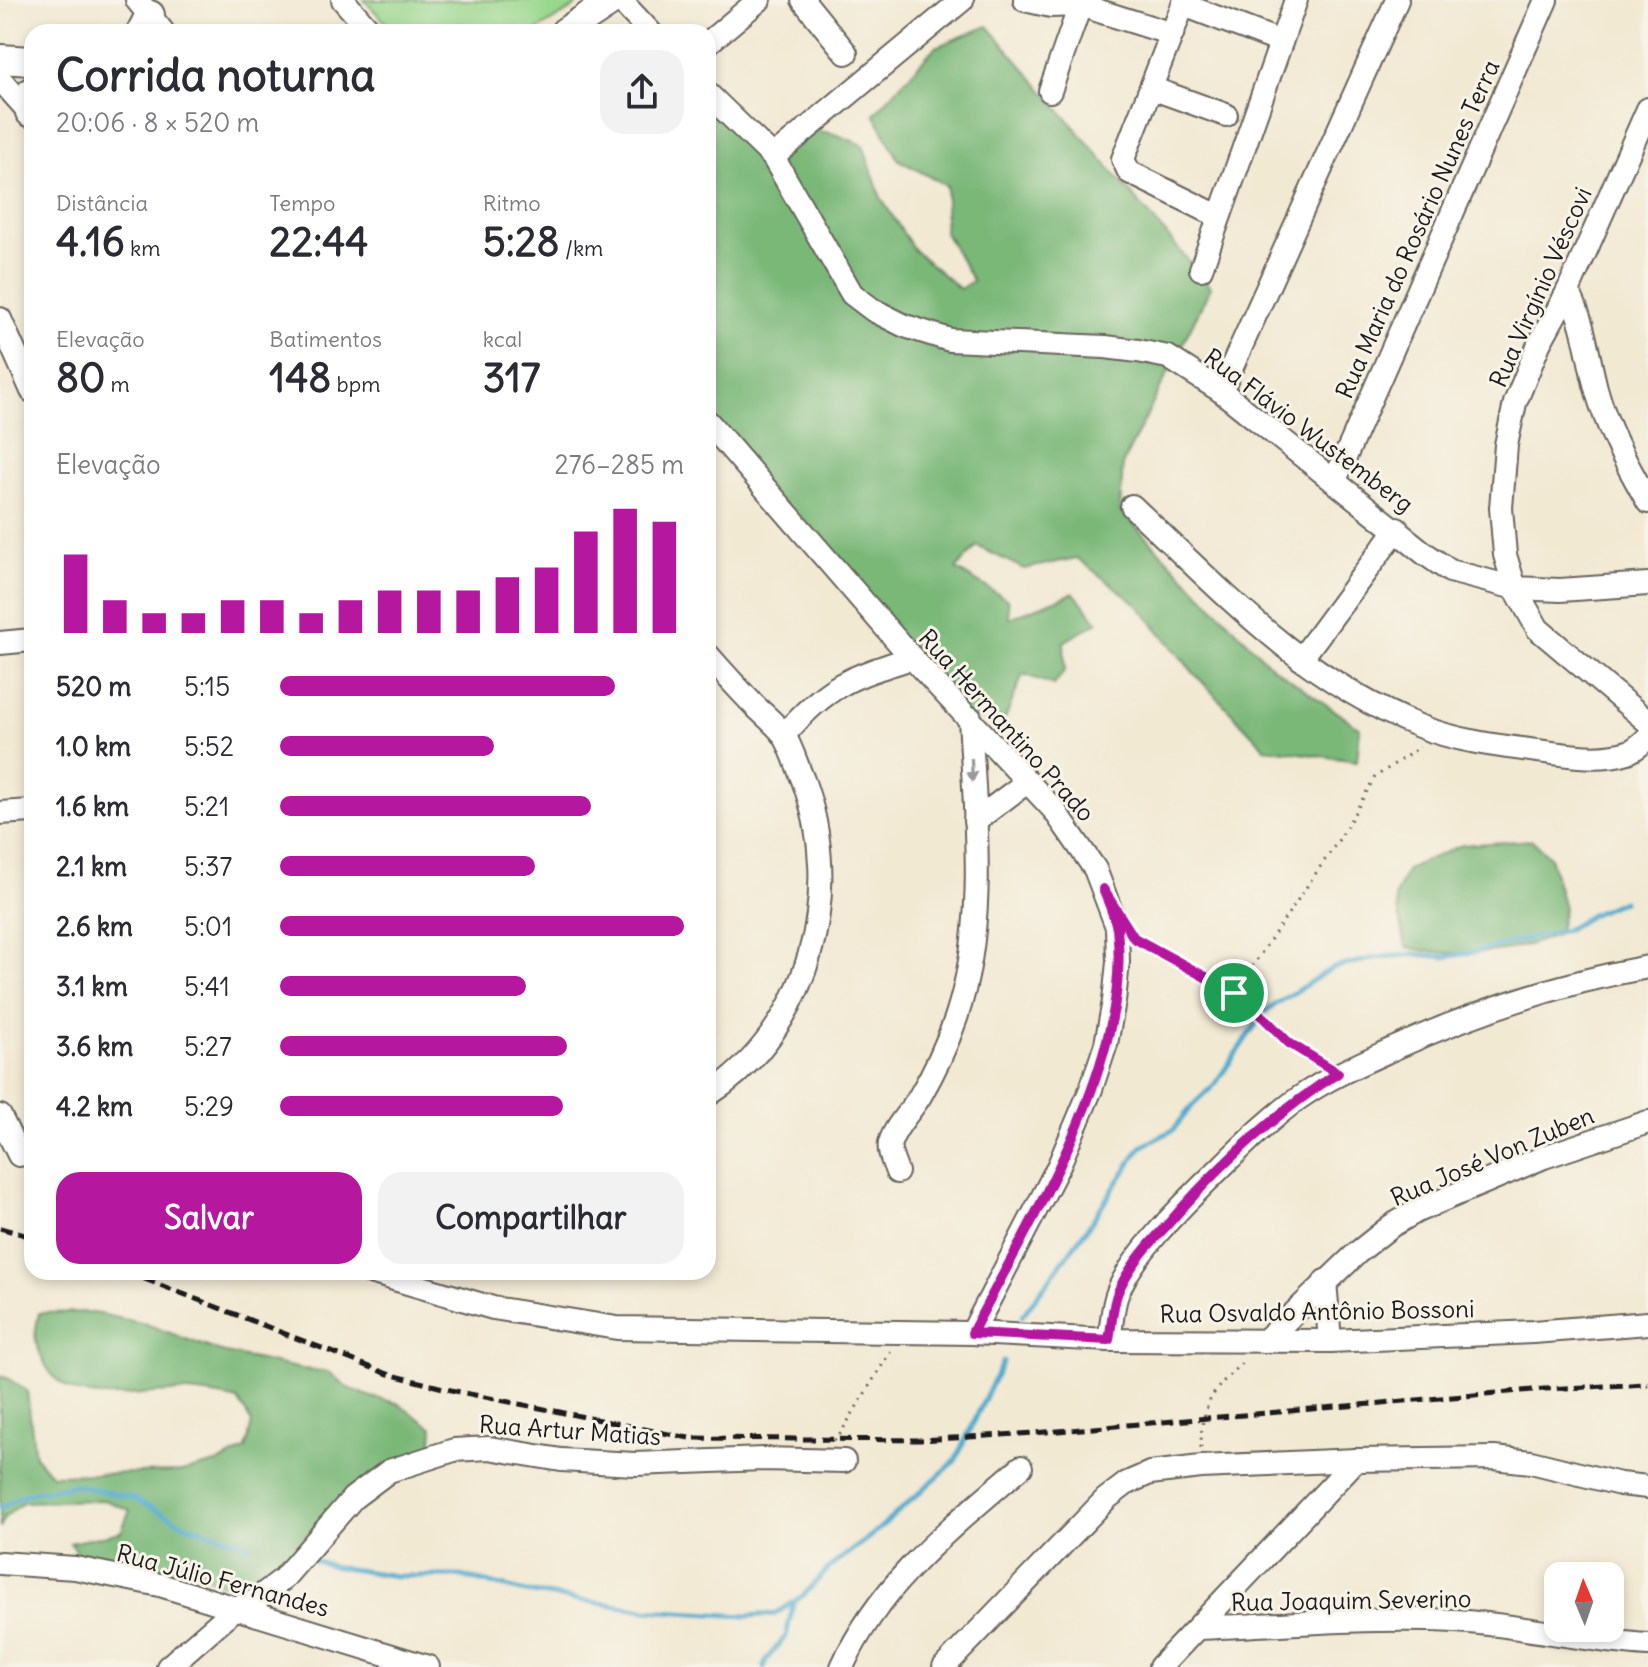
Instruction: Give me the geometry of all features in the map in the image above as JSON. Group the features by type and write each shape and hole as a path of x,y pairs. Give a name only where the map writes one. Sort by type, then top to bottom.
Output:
{"main road":[{"path":"577,24 613,0"},
{"path":"0,59 24,60"}],"street":[{"path":"620,0 642,24"},
{"path":"716,36 759,0"},
{"path":"803,0 846,53"},
{"path":"773,157 962,0"},
{"path":"1025,0 1051,6 1081,2 1172,34"},
{"path":"1201,269 1296,0"},
{"path":"1221,391 1397,0"},
{"name":"Rua Maria do Rosário Nunes Terra","path":"1335,480 1546,0"},
{"path":"1050,91 1081,2"},
{"path":"1218,216 1129,172 1123,159 1185,2 1281,42"},
{"path":"0,79 24,100"},
{"path":"1151,88 1226,115"},
{"name":"Rua Flávio Wustemberg","path":"716,102 773,157 852,294 873,310 905,326 950,340 1105,347 1168,357 1221,391 1450,571 1515,588 1560,590 1648,584"},
{"name":"Rua Virgínio Véscovi","path":"1648,109 1568,291 1539,344 1515,403 1506,445 1501,508 1505,555 1515,588 1538,629 1648,722"},
{"path":"1568,291 1580,313 1608,425 1648,502"},
{"path":"0,319 24,373"},
{"name":"Rua Hermantino Prado","path":"716,431 912,658 1054,810 1095,869 1117,927 1118,962 1114,1001 1106,1044 1096,1074 1059,1165 972,1333"},
{"path":"1132,506 1267,635 1357,698 1422,727 1492,745 1600,757 1630,752 1648,738"},
{"path":"1301,659 1397,529"},
{"path":"0,643 24,641"},
{"path":"784,735 831,688 866,672 912,658"},
{"path":"716,663 784,735 810,800 820,865 818,909 811,953 802,983 758,1055 716,1090"},
{"path":"897,1172 890,1150 891,1141 920,1096 956,1017 974,927 977,854 970,718"},
{"path":"975,821 1027,782"},
{"path":"0,813 24,812"},
{"path":"1109,1340 1118,1293 1143,1252 1245,1144 1297,1099 1338,1073 1511,1000 1588,978 1648,967"},
{"path":"0,1116 17,1154"},
{"name":"Rua José Von Zuben","path":"1265,1341 1325,1281 1391,1226 1417,1211 1544,1157 1648,1122"},
{"name":"Rua Osvaldo Antônio Bossoni","path":"397,1280 493,1308 617,1328 972,1333 1109,1340 1330,1341 1533,1332 1648,1323"},
{"path":"1325,1281 1330,1341"},
{"name":"Rua Artur Matias","path":"168,1667 237,1607 253,1602 283,1579 353,1498 389,1471 454,1450 489,1448 561,1460 635,1464 763,1459 844,1461"},
{"path":"944,1667 1106,1499 1127,1483 1150,1473 1201,1467 1356,1460 1494,1458 1531,1462 1620,1484 1648,1487"},
{"path":"1160,1667 1356,1460"},
{"path":"842,1667 877,1607 909,1568 936,1540 1021,1467"},
{"name":"Rua Júlio Fernandes","path":"0,1563 75,1568 160,1585 428,1667"},
{"name":"Rua Joaquim Severino","path":"1198,1628 1430,1620 1497,1625 1603,1642 1648,1645"}],"path":[{"path":"1234,993 1342,835 1375,777 1442,733"},
{"path":"1134,938 1244,998 1289,1043 1338,1073"},
{"path":"822,1443 837,1439 902,1332"},
{"path":"1201,1467 1201,1419 1219,1384 1265,1341"}],"green space":[{"path":"364,0 576,0 575,7 547,24 387,24"},
{"path":"988,26 1211,287 1123,463 1120,510 1271,666 1360,728 1357,761 1265,748 1192,671 1138,605 1077,558 1024,569 977,546 956,569 1008,600 1009,618 1074,593 1098,622 1064,642 1065,670 1054,685 1023,674 1005,719 970,718 716,431 716,102 772,157 807,129 835,134 863,145 881,198 914,250 960,289 973,281 944,231 947,186 899,160 874,114 935,47"},
{"path":"1532,840 1550,857 1564,908 1558,934 1522,946 1483,952 1444,953 1406,947 1395,896 1407,869 1462,845"},
{"path":"91,1312 146,1324 221,1352 329,1372 348,1388 397,1403 433,1428 431,1454 363,1488 278,1584 242,1588 216,1582 193,1569 86,1562 70,1543 121,1532 130,1510 104,1500 23,1502 4,1518 0,1529 0,1376 27,1391 35,1456 52,1475 181,1472 220,1462 246,1449 252,1423 238,1400 179,1392 99,1396 67,1387 54,1376 36,1342 39,1313"}],"waterway":[{"path":"1022,1316 1086,1230 1141,1147 1173,1130 1215,1084 1264,1012 1332,968 1375,958 1414,954 1445,957 1474,952 1566,930 1623,901"},
{"path":"313,1560 336,1567 396,1576 461,1576 526,1592 645,1610 747,1616 775,1614 804,1595 831,1566 872,1535 955,1461 1003,1361"},
{"path":"0,1508 26,1494 75,1485 132,1498 188,1526 250,1545"},
{"path":"764,1667 766,1660 786,1636 794,1602"}],"railway":[{"path":"0,1228 24,1235"},
{"path":"147,1280 388,1374 455,1391 689,1438 920,1440 1544,1389 1648,1384"}],"route":[{"path":"1103,889 1134,938 1234,993 1244,998 1289,1043 1338,1073 1297,1099 1245,1144 1143,1252 1118,1293 1109,1340 972,1333 1059,1165 1106,1044 1118,962 1117,927 1103,889"}]}
